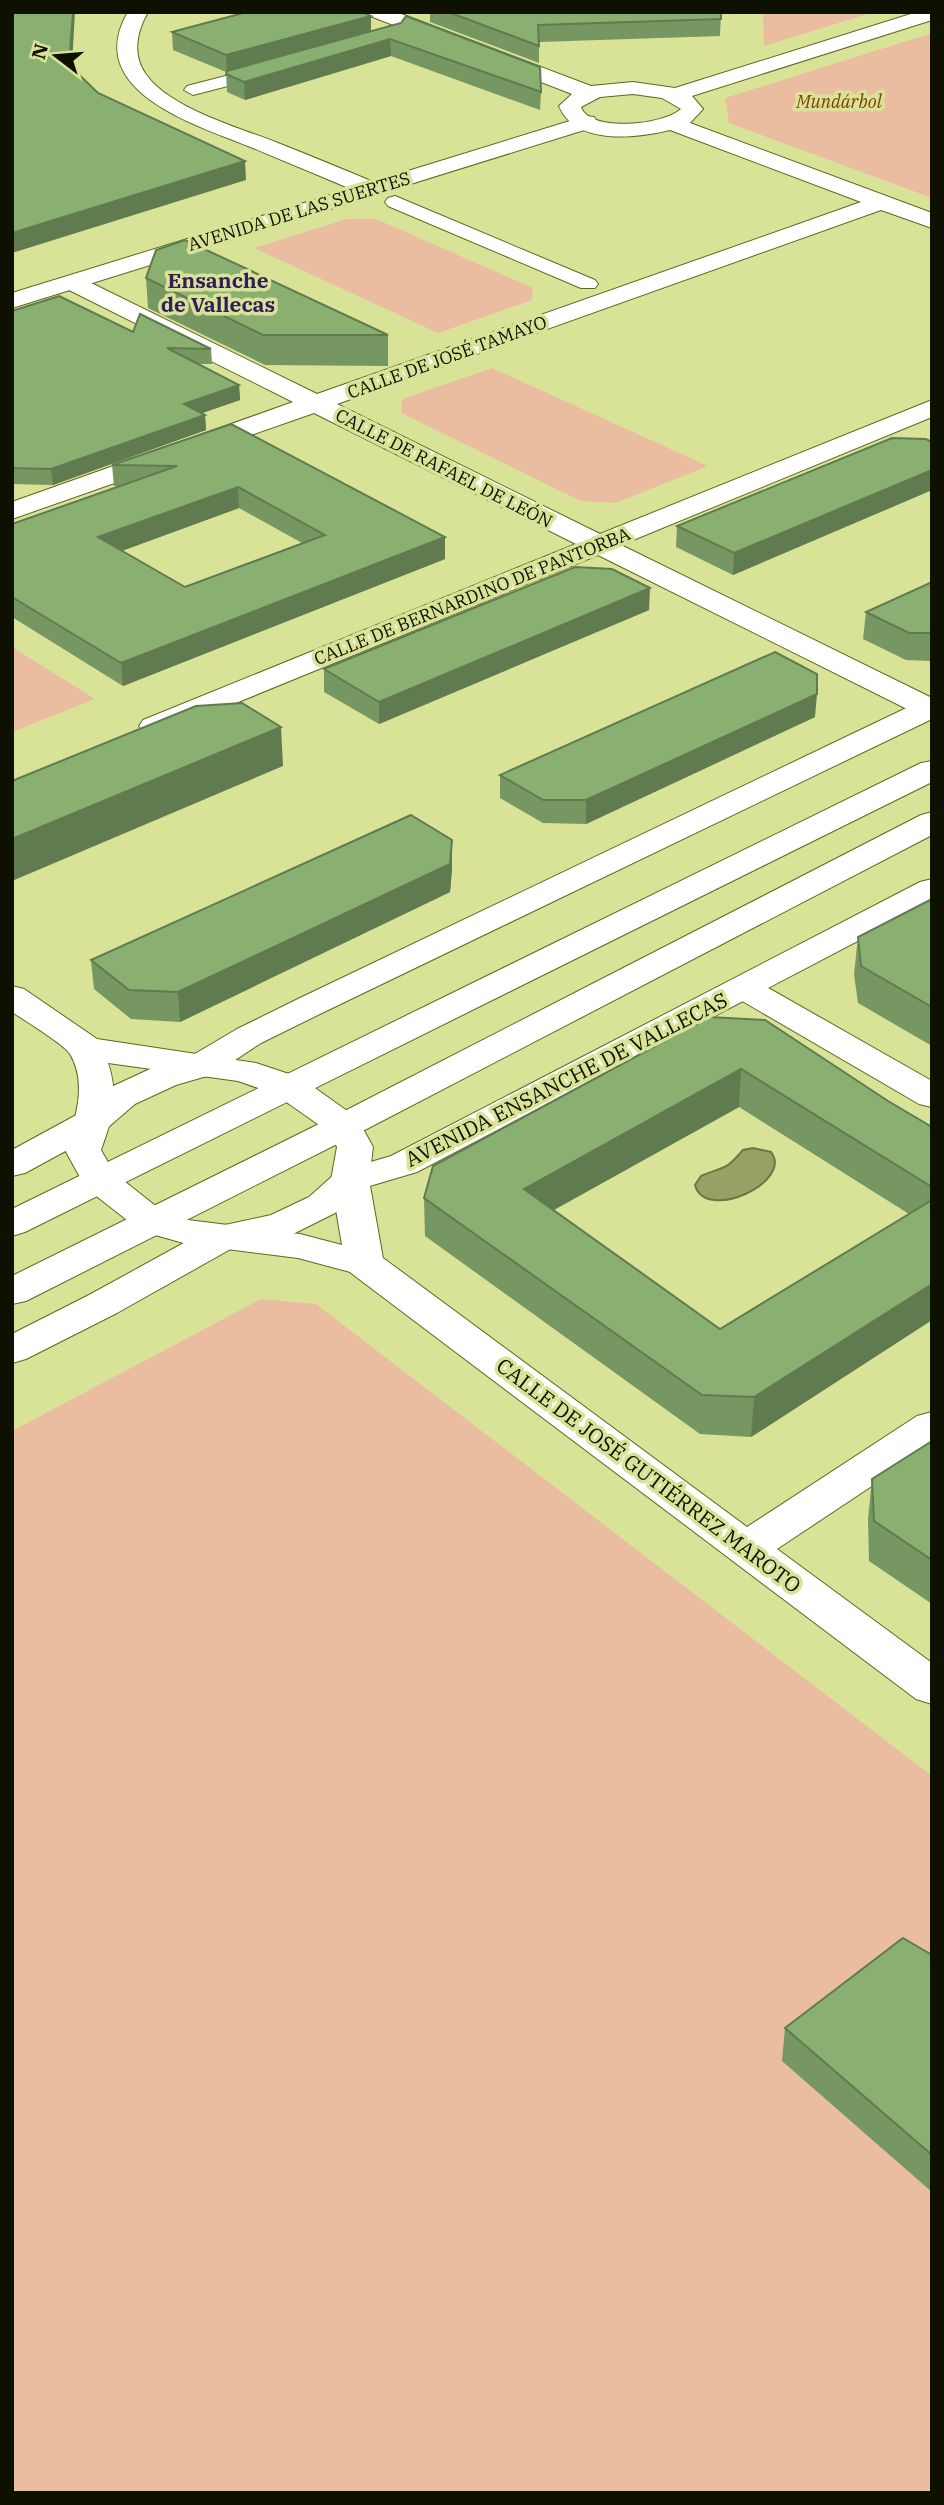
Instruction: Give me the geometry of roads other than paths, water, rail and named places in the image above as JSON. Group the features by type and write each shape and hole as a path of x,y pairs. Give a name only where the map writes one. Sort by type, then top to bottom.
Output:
{"street":[{"path":"138,12 127,32 125,50 129,64 148,89 201,118 370,189"},
{"path":"377,12 589,93"},
{"path":"675,94 932,14"},
{"path":"193,90 287,64"},
{"path":"633,88 675,94 687,101 692,109 687,117 674,124 631,130 586,122 574,116 570,106 576,99 589,93 633,88"},
{"name":"AVENIDA DE LAS SUERTES","path":"12,302 586,122"},
{"path":"674,124 932,221"},
{"path":"395,202 588,284"},
{"name":"CALLE DE JOSÉ TAMAYO","path":"12,511 882,202"},
{"name":"CALLE DE RAFAEL DE LEÓN","path":"73,283 597,545 930,707"},
{"name":"CALLE DE BERNARDINO DE PANTORBA","path":"130,736 932,408"},
{"path":"12,1165 93,1121 122,1096 163,1077 201,1066 249,1036 336,993 930,707"},
{"path":"12,1224 932,770"},
{"path":"12,1292 344,1126 932,822"},
{"name":"AVENIDA ENSANCHE DE VALLECAS","path":"12,1350 103,1304 225,1236 282,1225 322,1205 349,1180 404,1164 932,889"},
{"path":"744,988 932,1096"},
{"path":"12,996 86,1048 144,1059 243,1070 288,1086 344,1126 355,1147 349,1180 365,1264"},
{"name":"CALLE DE JOSÉ GUTIÉRREZ MAROTO","path":"86,1048 98,1087 93,1121 83,1150 99,1180 154,1223 187,1232 300,1246 365,1264 932,1686"},
{"path":"747,1548 932,1426"}],"district":[{"name":"Ensanche de Vallecas","path":"218,292"}],"park label":[{"name":"Mundárbol","path":"839,101"}]}
